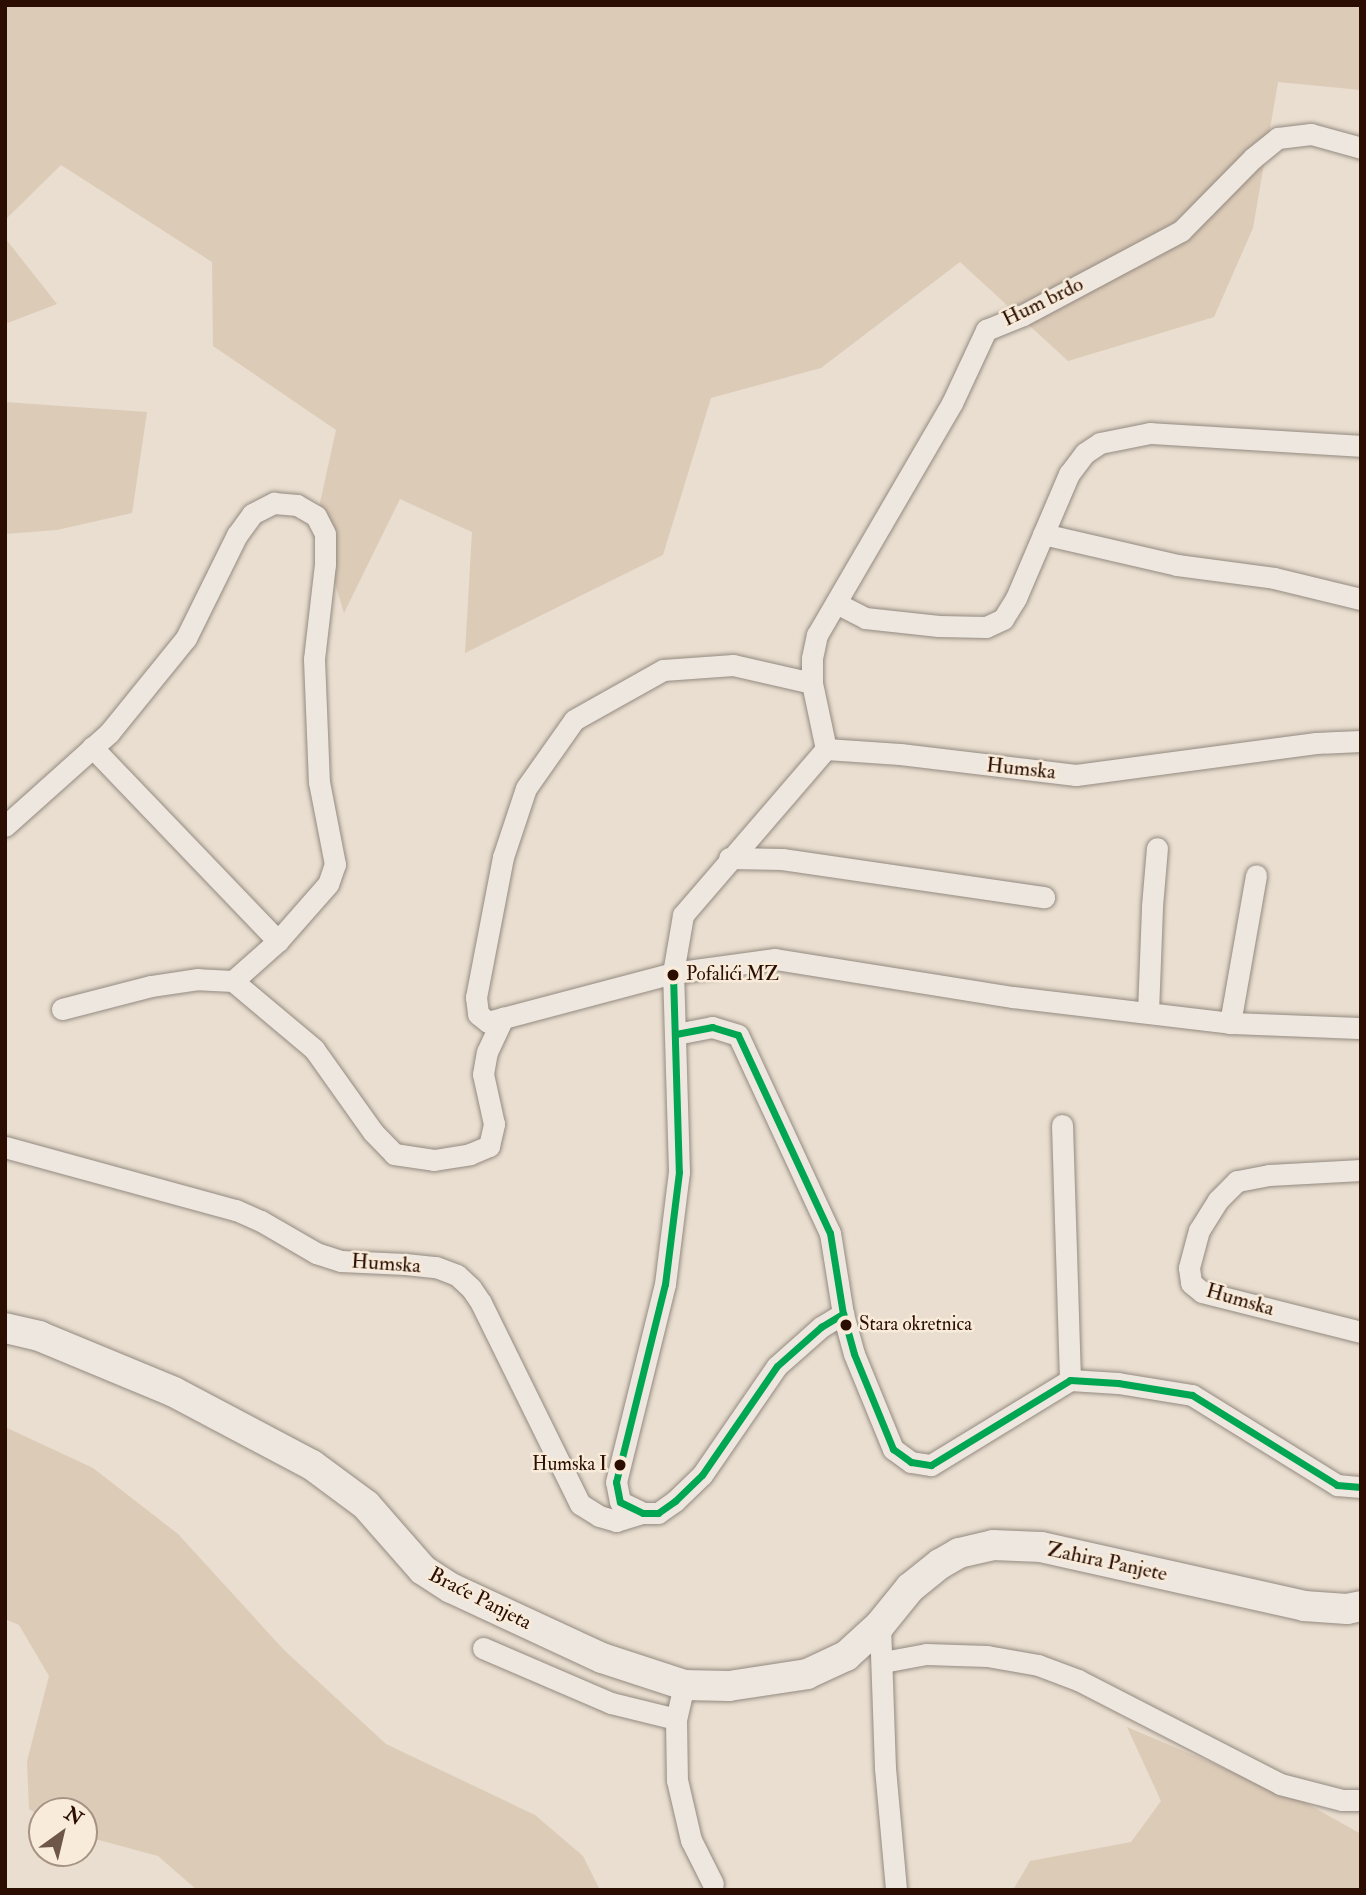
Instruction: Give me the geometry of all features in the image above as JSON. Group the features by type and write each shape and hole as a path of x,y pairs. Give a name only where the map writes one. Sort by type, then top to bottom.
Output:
{"street":[{"name":"Hum brdo","path":"826,749 812,683 812,658 817,635 952,403 986,330 1023,315 1181,231 1253,158 1278,138 1311,134 1361,148"},
{"path":"836,603 865,618 986,627 1003,619 1016,598 1069,474 1085,453 1100,443 1150,433 1361,446"},
{"path":"5,826 109,733 186,638 237,535 252,514 274,503 297,505 316,516 325,534 325,564 314,659 319,782 335,864 328,884 278,941 233,981"},
{"path":"1042,534 1177,565 1274,578 1361,599"},
{"path":"812,683 733,665 663,670 574,720 526,788 502,857 476,997 478,1014 488,1022 673,973 775,959 1013,997 1230,1023 1361,1028"},
{"name":"Humska","path":"826,749 900,754 1076,775 1316,743 1361,741"},
{"path":"92,747 278,941"},
{"path":"643,1513 620,1502 616,1482 665,1283 679,1172 673,973 683,915 729,858 826,749"},
{"path":"1149,1012 1152,906 1157,848"},
{"path":"729,858 782,859 1044,897"},
{"path":"1230,1023 1256,875"},
{"path":"62,1009 151,986 198,979 233,981 314,1049 373,1132 394,1154 434,1160 470,1154 489,1146 494,1124 483,1074 487,1052 503,1018"},
{"path":"676,1034 712,1027 738,1035 830,1233 843,1314 855,1354 893,1449 911,1462 931,1465 1070,1380 1118,1383 1192,1395 1337,1485 1361,1487"},
{"path":"1062,1125 1070,1380"},
{"name":"Humska","path":"5,1147 236,1210 261,1221 316,1253 341,1261 436,1267 457,1275 471,1288 481,1303 580,1504 599,1516 616,1521 643,1513 658,1513 702,1475 777,1366 821,1327 843,1314"},
{"name":"Humska","path":"1361,1170 1269,1175 1237,1181 1218,1200 1199,1230 1189,1268 1191,1283 1202,1292 1361,1332"},
{"name":"Braće Panjeta","path":"5,1328 39,1336 174,1392 312,1465 366,1505 424,1570 451,1588 602,1658 684,1685"},
{"name":"Zahira Panjete","path":"684,1685 729,1686 807,1674 846,1656 880,1625 910,1588 940,1564 959,1553 993,1545 1054,1550 1304,1606 1347,1609 1361,1606"},
{"path":"880,1625 885,1768 896,1890"},
{"path":"483,1648 611,1703 676,1720"},
{"path":"883,1662 926,1654 988,1656 1038,1665 1078,1681 1280,1784 1342,1800 1361,1800"},
{"path":"684,1685 676,1720 677,1780 691,1840 713,1884"}],"shaded area":[{"path":"5,5 1361,5 1361,90 1278,82 1253,228 1214,317 1068,361 960,262 821,368 711,398 663,555 465,653 472,532 400,499 344,613 316,521 336,430 213,346 212,262 61,165 5,220"},
{"path":"5,238 57,304 5,324"},
{"path":"5,402 147,412 132,513 57,530 5,534"},
{"path":"5,1427 93,1468 178,1534 284,1650 386,1744 535,1815 583,1856 600,1890 197,1890 158,1856 98,1840 98,1797 28,1797 27,1761 49,1676 19,1625 5,1619"},
{"path":"1127,1727 1306,1803 1361,1834 1361,1890 1013,1890 1030,1861 1131,1842 1161,1801"}],"transit line":[{"path":"673,975 679,1172 665,1284 616,1482 620,1502 643,1513 658,1513 675,1501 702,1475 777,1366 821,1327 843,1314"},
{"path":"676,1034 712,1027 738,1035 830,1233 843,1314 854,1354 893,1449 911,1462 931,1465 1070,1380 1118,1383 1192,1395 1337,1485 1361,1487"}],"place":[{"name":"Pofalići MZ","path":"673,975"},
{"name":"Stara okretnica","path":"846,1325"},
{"name":"Humska I","path":"620,1465"}]}
